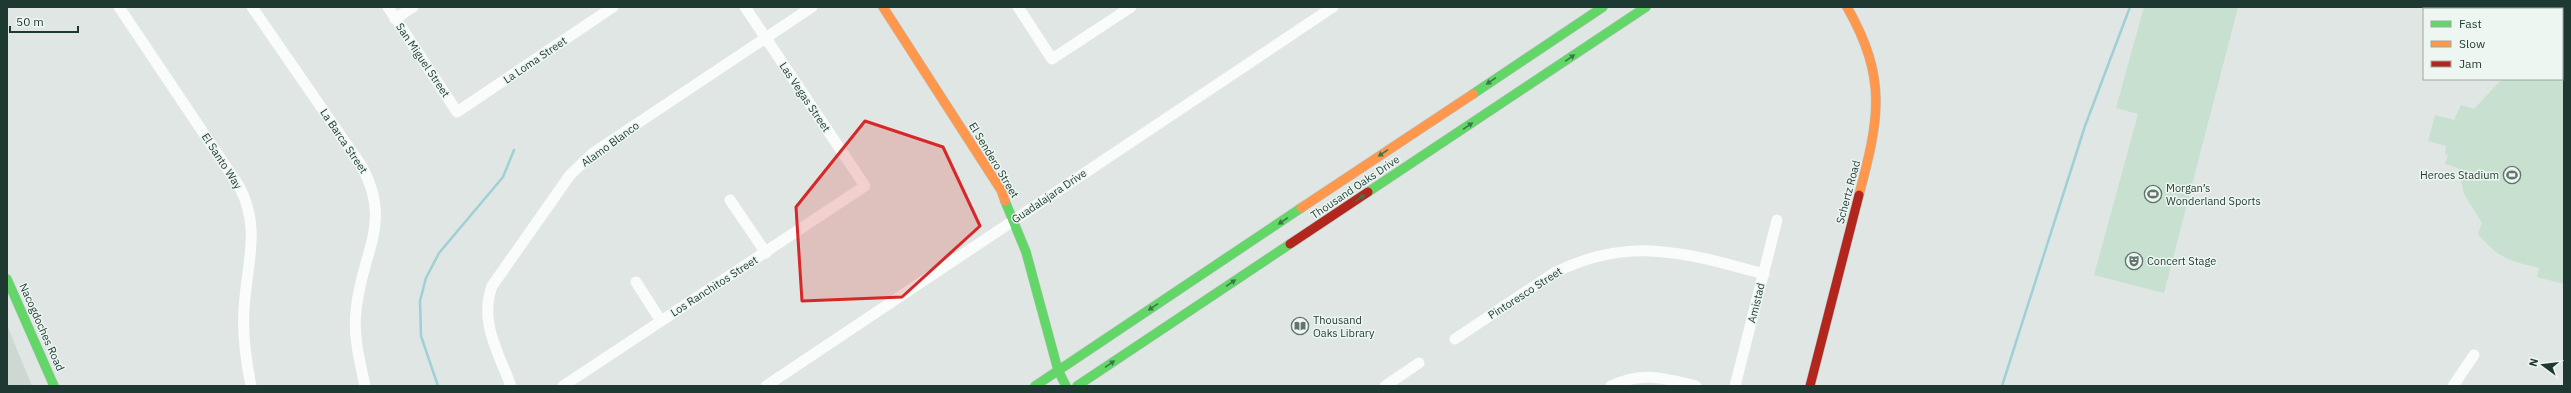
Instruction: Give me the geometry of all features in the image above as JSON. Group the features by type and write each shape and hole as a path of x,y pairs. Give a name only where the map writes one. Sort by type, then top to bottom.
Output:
{"main road":[{"name":"El Sendero Street","path":"883,7 1001,190 1014,220 1032,272 1058,370 1066,386"},
{"name":"Thousand Oaks Drive","path":"1035,386 1603,7"},
{"name":"Thousand Oaks Drive","path":"1077,386 1646,7"},
{"name":"Schertz Road","path":"1810,386 1874,138 1877,121 1877,103 1872,60 1858,25 1846,7"},
{"name":"Nacogdoches Road","path":"7,278 54,386"}],"street":[{"name":"El Santo Way","path":"119,7 239,186 250,209 253,238 244,312 245,342 251,386"},
{"name":"La Barca Street","path":"252,7 361,165 371,183 376,199 375,235 364,267 355,313 358,349 365,386"},
{"name":"San Miguel Street","path":"388,7 457,112"},
{"path":"395,18 413,7"},
{"name":"La Loma Street","path":"457,112 613,7"},
{"name":"Las Vegas Street","path":"745,7 865,186"},
{"name":"Alamo Blanco","path":"511,386 487,320 488,297 492,286 570,175 593,153 812,7"},
{"path":"1018,7 1052,59 1131,7"},
{"name":"Guadalajara Drive","path":"766,386 1333,7"},
{"name":"Los Ranchitos Street","path":"563,386 865,186"},
{"path":"730,200 766,253"},
{"name":"Amistad","path":"1735,386 1777,220"},
{"name":"Pintoresco Street","path":"1455,339 1554,273 1591,257 1611,252 1638,250 1673,251 1764,274"},
{"path":"636,282 661,321"},
{"path":"2453,386 2474,355"},
{"path":"1385,386 1419,363"},
{"path":"1611,386 1624,380 1649,376 1696,386"}],"highlighted area":[{"path":"865,121 943,147 980,226 902,297 802,301 796,207"}],"shaded area":[{"path":"7,325 32,386 7,386"}],"green space":[{"name":"Morgan’s Wonderland Sports","path":"2144,7 2238,7 2164,293 2094,275 2138,114 2116,108"},
{"name":"Heroes Stadium","path":"2563,56 2564,284 2537,277 2539,268 2519,263 2498,254 2485,242 2478,234 2482,223 2464,194 2458,168 2445,164 2448,155 2445,154 2446,146 2428,141 2435,115 2454,120 2461,105 2474,109 2501,80 2563,80"}],"waterway":[{"path":"2002,386 2085,126 2130,7"},
{"path":"438,386 421,336 420,301 426,278 439,253 503,177 514,150"}],"traffic: fast":[{"path":"1473,94 1603,7"},
{"path":"1368,192 1646,7"},
{"path":"1005,201 1026,252 1058,370 1066,386"},
{"path":"1035,386 1301,208"},
{"path":"1077,386 1290,244"},
{"path":"7,279 54,386"}],"traffic: slow":[{"path":"883,7 1001,190 1005,201"},
{"path":"1847,7 1860,33 1869,56 1874,78 1876,100 1875,121 1871,144 1859,195"},
{"path":"1301,208 1473,94"}],"traffic: jam":[{"path":"1290,244 1368,192"},
{"path":"1810,386 1859,195"}],"place":[{"name":"Heroes Stadium","path":"2512,175"},
{"name":"Morgan’s Wonderland Sports","path":"2153,194"},
{"name":"Concert Stage","path":"2134,261"},
{"name":"Thousand Oaks Library","path":"1300,326"}]}
